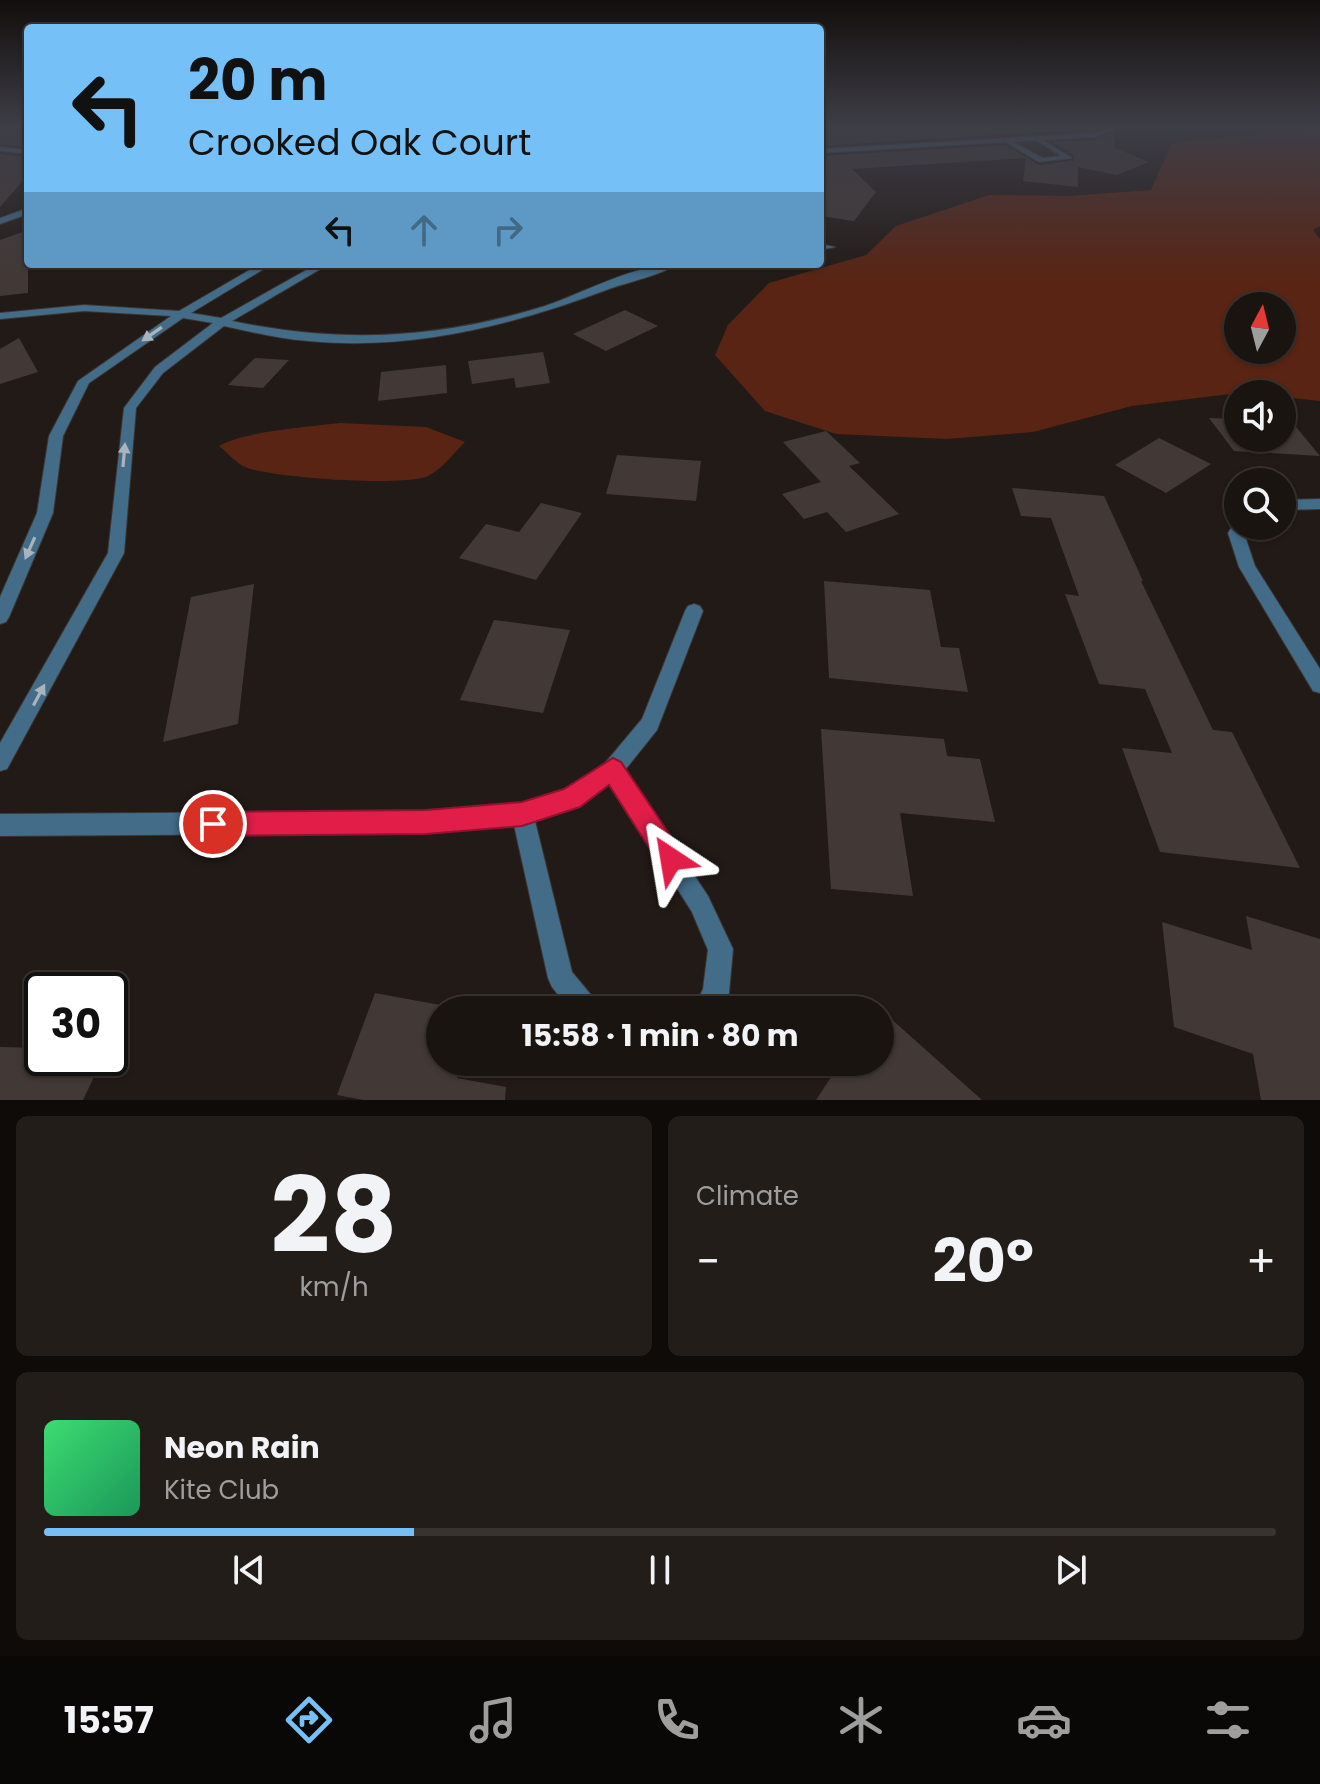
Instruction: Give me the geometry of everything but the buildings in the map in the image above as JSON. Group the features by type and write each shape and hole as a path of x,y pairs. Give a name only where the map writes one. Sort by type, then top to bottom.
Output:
{"street":[{"path":"0,221 24,212"},
{"path":"0,617 45,513 56,436 84,381 180,315 260,268"},
{"path":"0,762 116,553 130,408 159,370 222,322 317,268"},
{"path":"0,316 31,311 137,308 222,322 266,333 322,339 391,339 457,331 535,312 662,268"},
{"path":"1296,505 1320,504"},
{"path":"1238,540 1247,567 1320,685"},
{"path":"0,825 426,822 522,814 571,799 613,769 650,724 694,611"},
{"path":"613,769 700,904 721,949 714,996"},
{"path":"522,814 561,978 576,996"}],"shaded area":[{"path":"1156,179 1320,179 1320,226 1313,230 1320,239 1320,401 1296,398 1296,380 1224,380 1224,395 1132,406 1033,432 947,439 836,434 765,411 715,355 728,325 769,283 866,255 896,226 989,195 1069,196 1151,190"},
{"path":"340,423 426,427 465,442 428,476 393,481 305,477 256,470 243,466 219,446 260,433"}],"route":[{"path":"213,824 426,822 522,814 571,799 613,769 671,859"}]}
